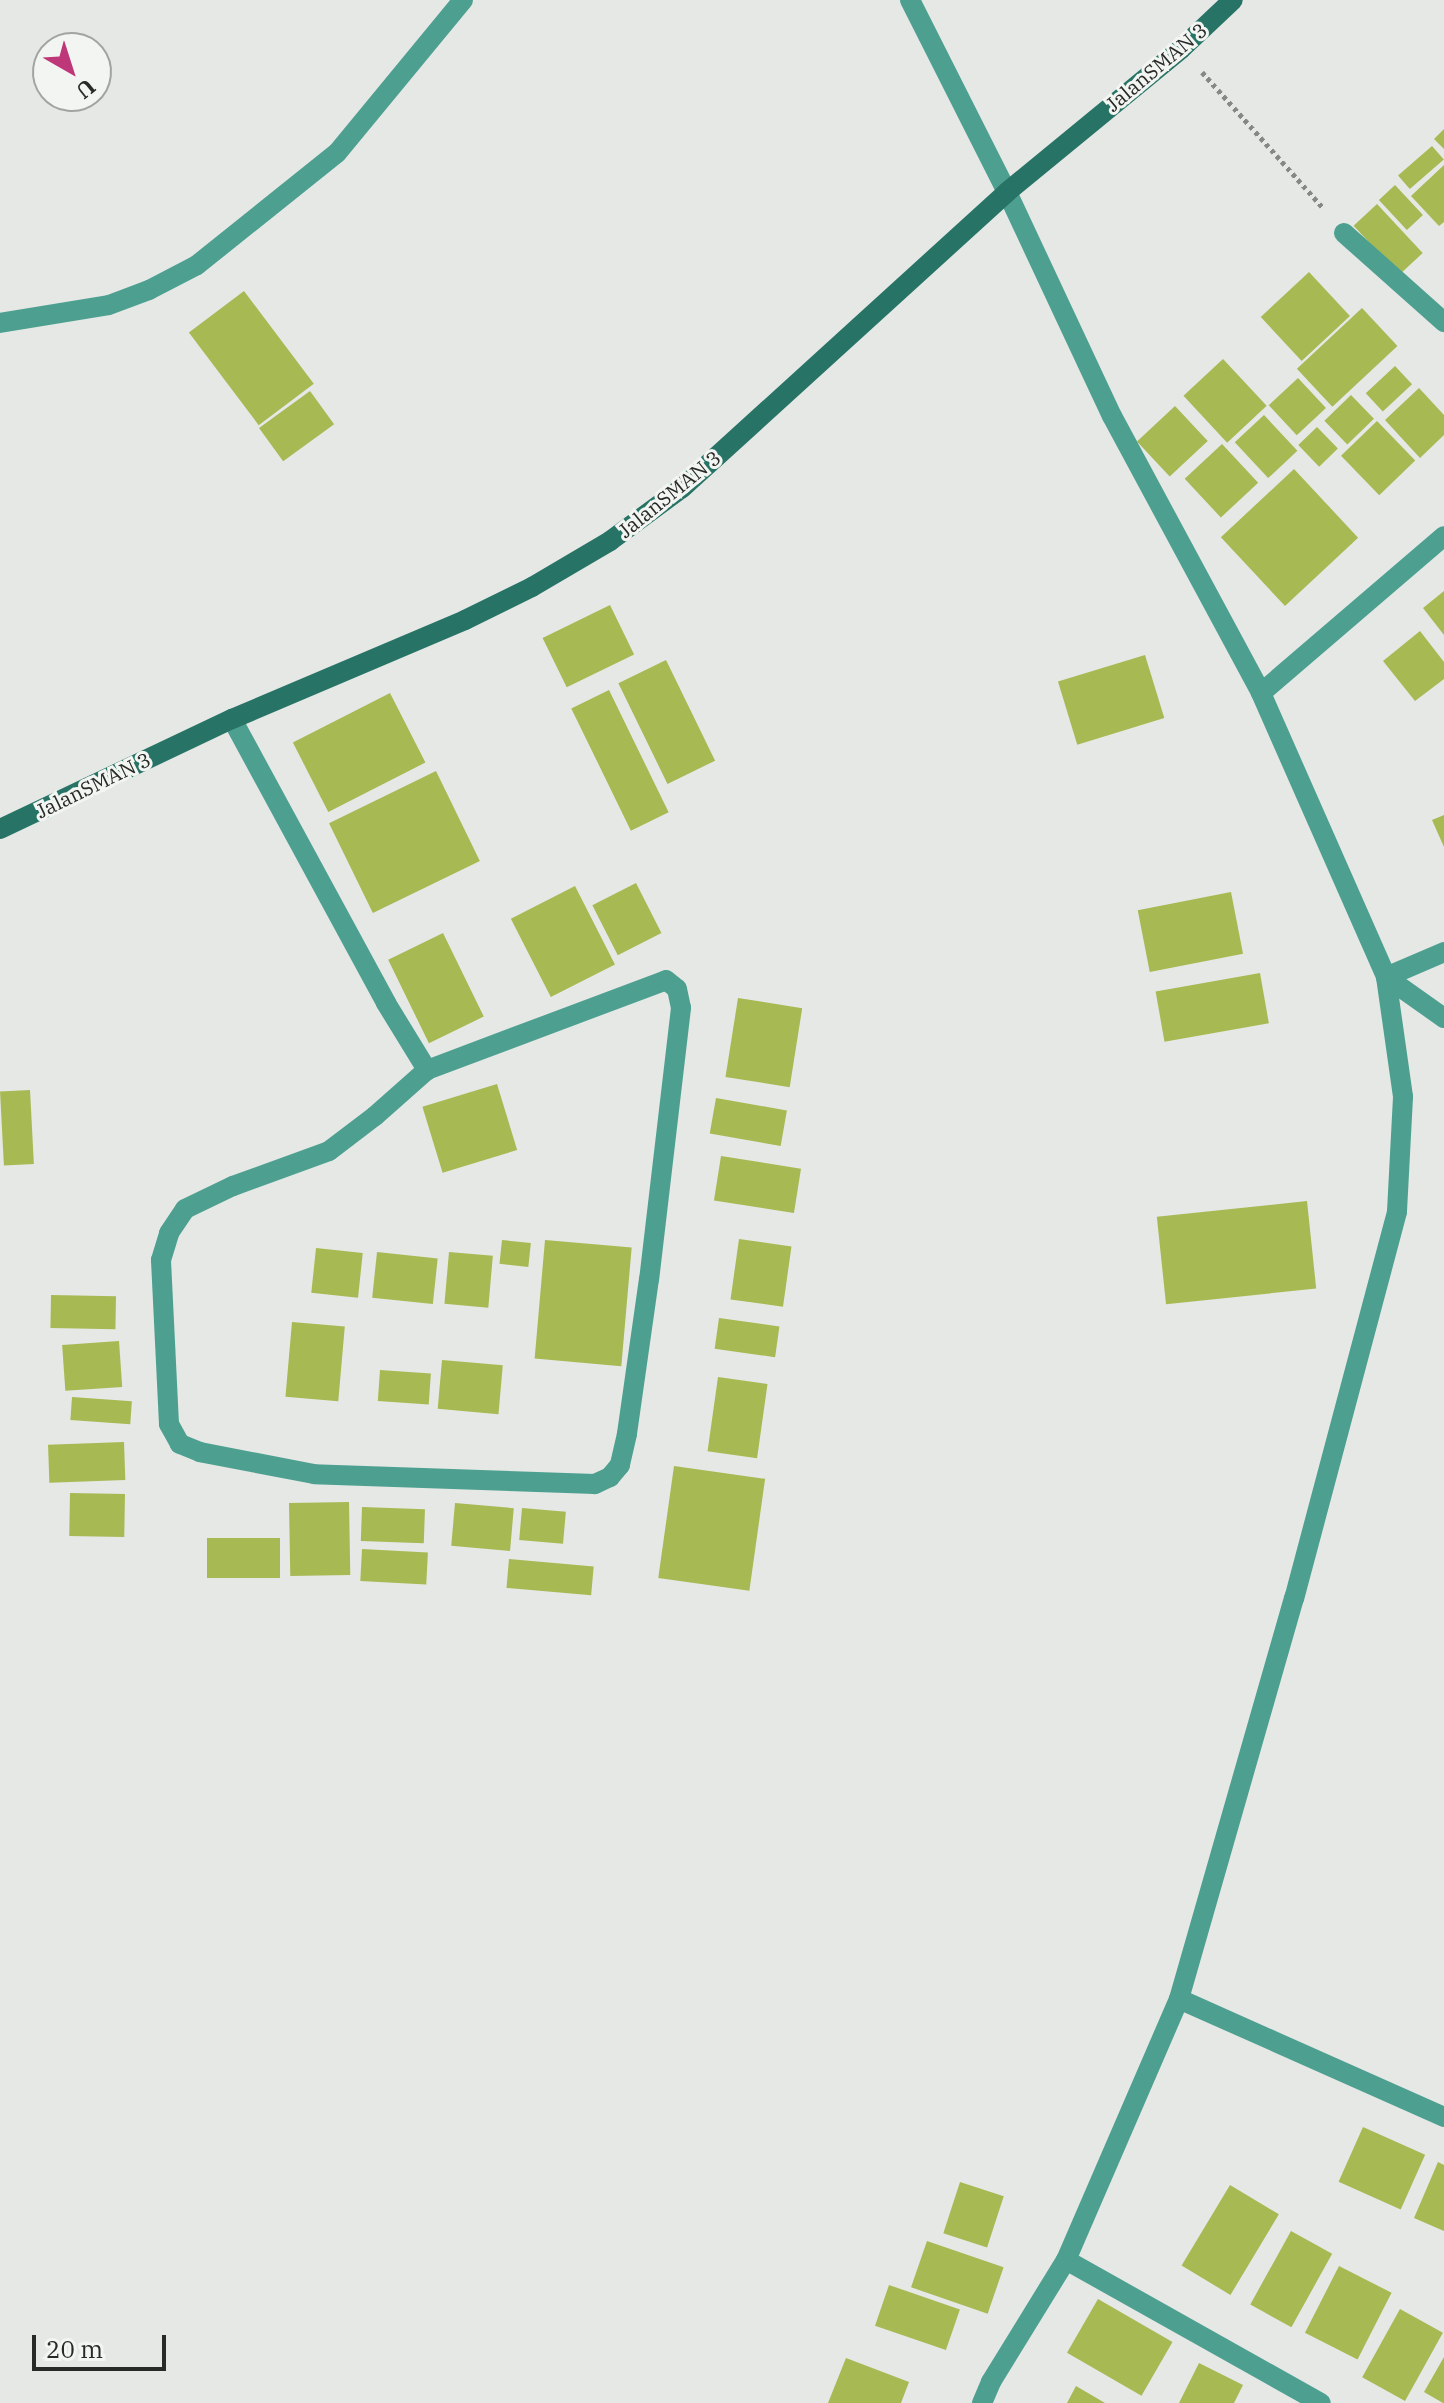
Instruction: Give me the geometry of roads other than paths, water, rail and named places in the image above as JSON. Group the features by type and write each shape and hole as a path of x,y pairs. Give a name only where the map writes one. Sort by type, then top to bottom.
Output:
{"street":[{"path":"0,323 109,305 149,290 197,265 337,153 463,0"},
{"path":"910,0 1007,192 1112,416 1261,693 1386,977 1403,1097 1397,1212 1294,1598 1179,1999 1066,2260 991,2382 982,2403"},
{"name":"JalanSMAN 3","path":"0,829 232,719 465,620 532,587 610,541 682,488 1007,192 1181,49 1233,0"},
{"path":"1344,233 1444,322"},
{"path":"1261,693 1444,536"},
{"path":"232,719 386,1003 427,1070"},
{"path":"1386,977 1444,952"},
{"path":"1386,977 1444,1018"},
{"path":"666,980 677,989 681,1008 649,1279 620,1465 610,1477 595,1484 314,1474 200,1452 180,1444 169,1424 161,1260 169,1233 185,1209 233,1186 329,1151 427,1070 574,1016 641,986 666,980"},
{"path":"1179,1999 1444,2117"},
{"path":"1066,2260 1321,2403"}]}
